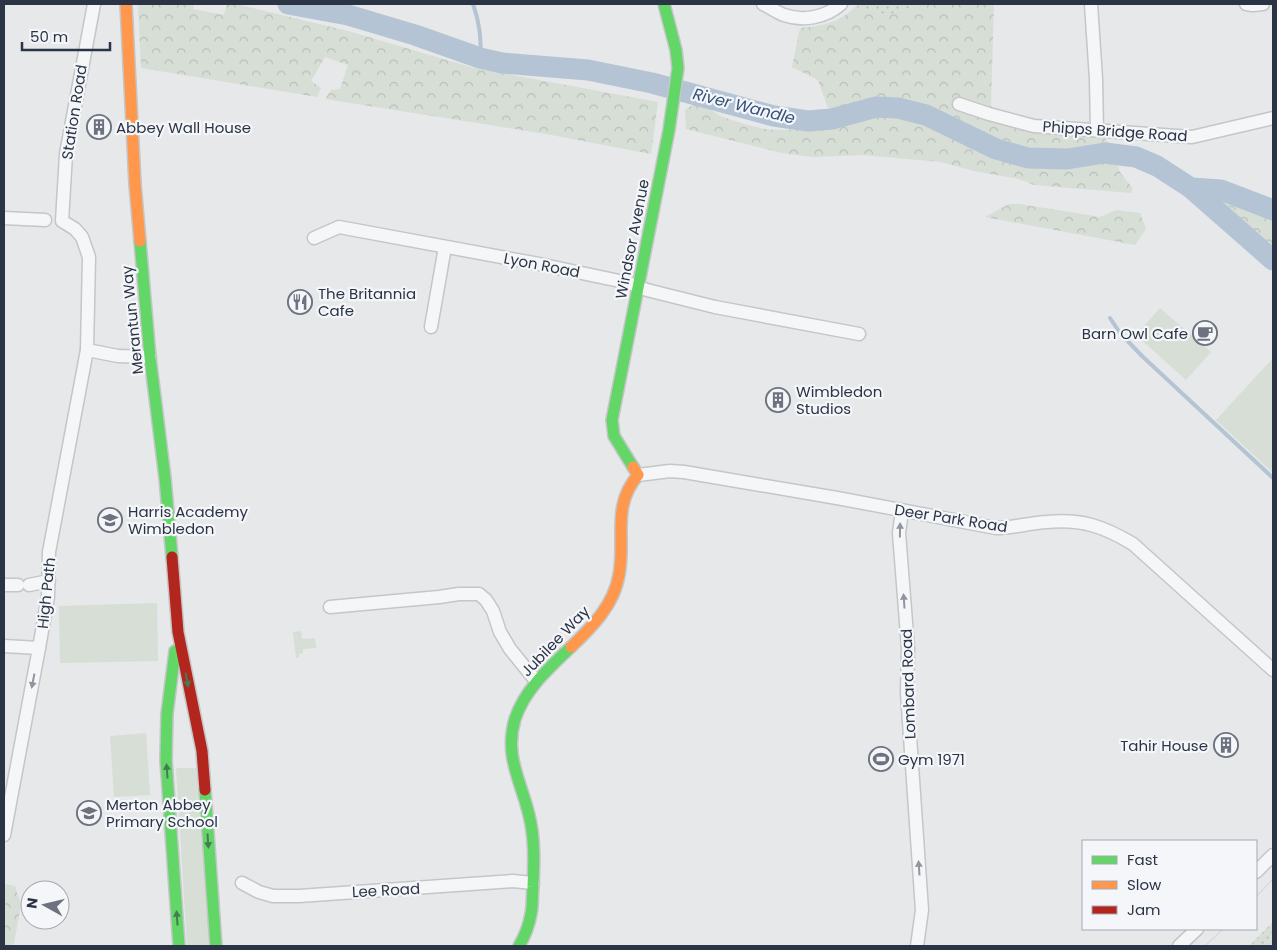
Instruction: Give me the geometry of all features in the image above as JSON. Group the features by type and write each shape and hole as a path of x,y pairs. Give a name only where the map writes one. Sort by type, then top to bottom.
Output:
{"main road":[{"name":"Merantun Way","path":"126,4 135,184 150,357 165,478 178,632 202,752 216,946"},
{"name":"Windsor Avenue","path":"638,475 619,447 612,427 637,286 672,111 678,68 676,50 664,4"},
{"name":"Jubilee Way","path":"519,946 532,911 533,848 529,814 516,780 512,762 513,726 526,692 599,618 609,602 617,584 620,567 620,528 624,500 628,487 638,475"},
{"name":"Merantun Way","path":"178,632 167,714 166,760 179,946"}],"street":[{"name":"Station Road","path":"62,221 66,154 94,4"},
{"path":"763,4 784,16 806,18 826,14 841,4"},
{"path":"1092,4 1097,130"},
{"path":"1246,4 1263,4"},
{"name":"Phipps Bridge Road","path":"959,104 1034,126 1192,138 1273,118"},
{"path":"4,218 45,220"},
{"name":"High Path","path":"4,835 48,597 49,552 87,350 89,256 82,237 75,229 62,221"},
{"name":"Lyon Road","path":"314,238 339,227 539,264 629,283 715,307 859,334"},
{"path":"431,327 445,247"},
{"path":"87,350 118,356 150,357"},
{"name":"Deer Park Road","path":"638,475 670,471 684,472 996,528 1012,528 1045,522 1090,524 1111,531 1132,544 1273,670"},
{"name":"Lombard Road","path":"902,511 899,533 908,648 907,693 922,910 917,946"},
{"path":"4,585 24,585 49,581"},
{"path":"330,607 458,594 478,594 486,600 493,611 500,632 510,649 536,681"},
{"path":"4,646 39,648"},
{"path":"1257,871 1273,855"},
{"name":"Lee Road","path":"242,882 259,892 274,896 513,881 533,883"},
{"path":"1179,946 1196,930"}],"green space":[{"path":"138,4 194,4 193,9 224,15 227,4 236,4 348,31 474,68 658,102 651,154 546,134 325,99 331,90 340,89 348,65 325,57 311,81 321,88 317,97 141,68"},
{"path":"858,4 921,4 888,15 855,7"},
{"path":"921,4 994,4 991,105 995,118 1102,137 1108,141 1114,150 1119,170 1133,188 1131,193 1034,185 1019,179 974,171 941,162 862,155 812,157 782,153 686,129 685,110 696,105 701,105 723,117 761,128 781,130 816,128 828,108 818,80 792,67 800,28 830,23 843,17 855,7 888,15"},
{"path":"1220,199 1273,220 1273,248"},
{"path":"1009,204 1020,204 1100,217 1116,210 1140,213 1146,229 1135,245 985,217"},
{"path":"1160,308 1211,352 1186,380 1136,335"},
{"path":"1273,358 1273,473 1216,420"},
{"path":"157,603 158,661 60,663 59,606"},
{"path":"301,631 302,639 315,638 316,648 303,649 303,653 299,654 299,658 296,658 293,632"},
{"path":"146,733 150,795 114,797 110,736"},
{"path":"176,768 196,768 210,946 187,946"},
{"path":"4,884 15,886 20,902 20,910 14,943 11,946 4,946"},
{"path":"1273,922 1273,946 1249,946"}],"waterway":[{"name":"River Wandle","path":"288,4 348,15 415,35 480,58 502,63 588,70 652,83 774,116 808,121 832,119 876,107 898,108 926,115 996,149 1028,158 1067,159 1105,153 1136,157 1157,166 1191,188 1273,260"},
{"path":"473,4 480,31 480,58"},
{"name":"River Wandle","path":"1191,188 1221,190 1273,210"},
{"path":"1110,318 1120,333 1142,356 1273,478"}],"tram line":[{"path":"1257,896 1273,879"},
{"path":"1205,946 1222,930"}],"traffic: fast":[{"path":"633,467 614,436 612,420 669,130 678,68 676,50 664,4"},
{"path":"140,241 150,357 165,478 172,557"},
{"path":"519,946 532,911 534,851 529,815 512,757 512,732 519,708 531,689 546,671 571,647"},
{"path":"175,651 167,714 166,760 179,946"},
{"path":"205,790 216,946"}],"traffic: slow":[{"path":"126,4 135,184 140,241"},
{"path":"571,647 601,615 616,586 621,561 622,511 630,487 638,475 633,467"}],"traffic: jam":[{"path":"172,557 178,632 202,751 205,790"}],"place":[{"name":"Abbey Wall House","path":"99,127"},
{"name":"The Britannia Cafe","path":"300,302"},
{"name":"Barn Owl Cafe","path":"1205,333"},
{"name":"Wimbledon Studios","path":"778,400"},
{"name":"Harris Academy Wimbledon","path":"110,520"},
{"name":"Tahir House","path":"1226,745"},
{"name":"Gym 1971","path":"881,759"},
{"name":"Merton Abbey Primary School","path":"89,813"}]}
